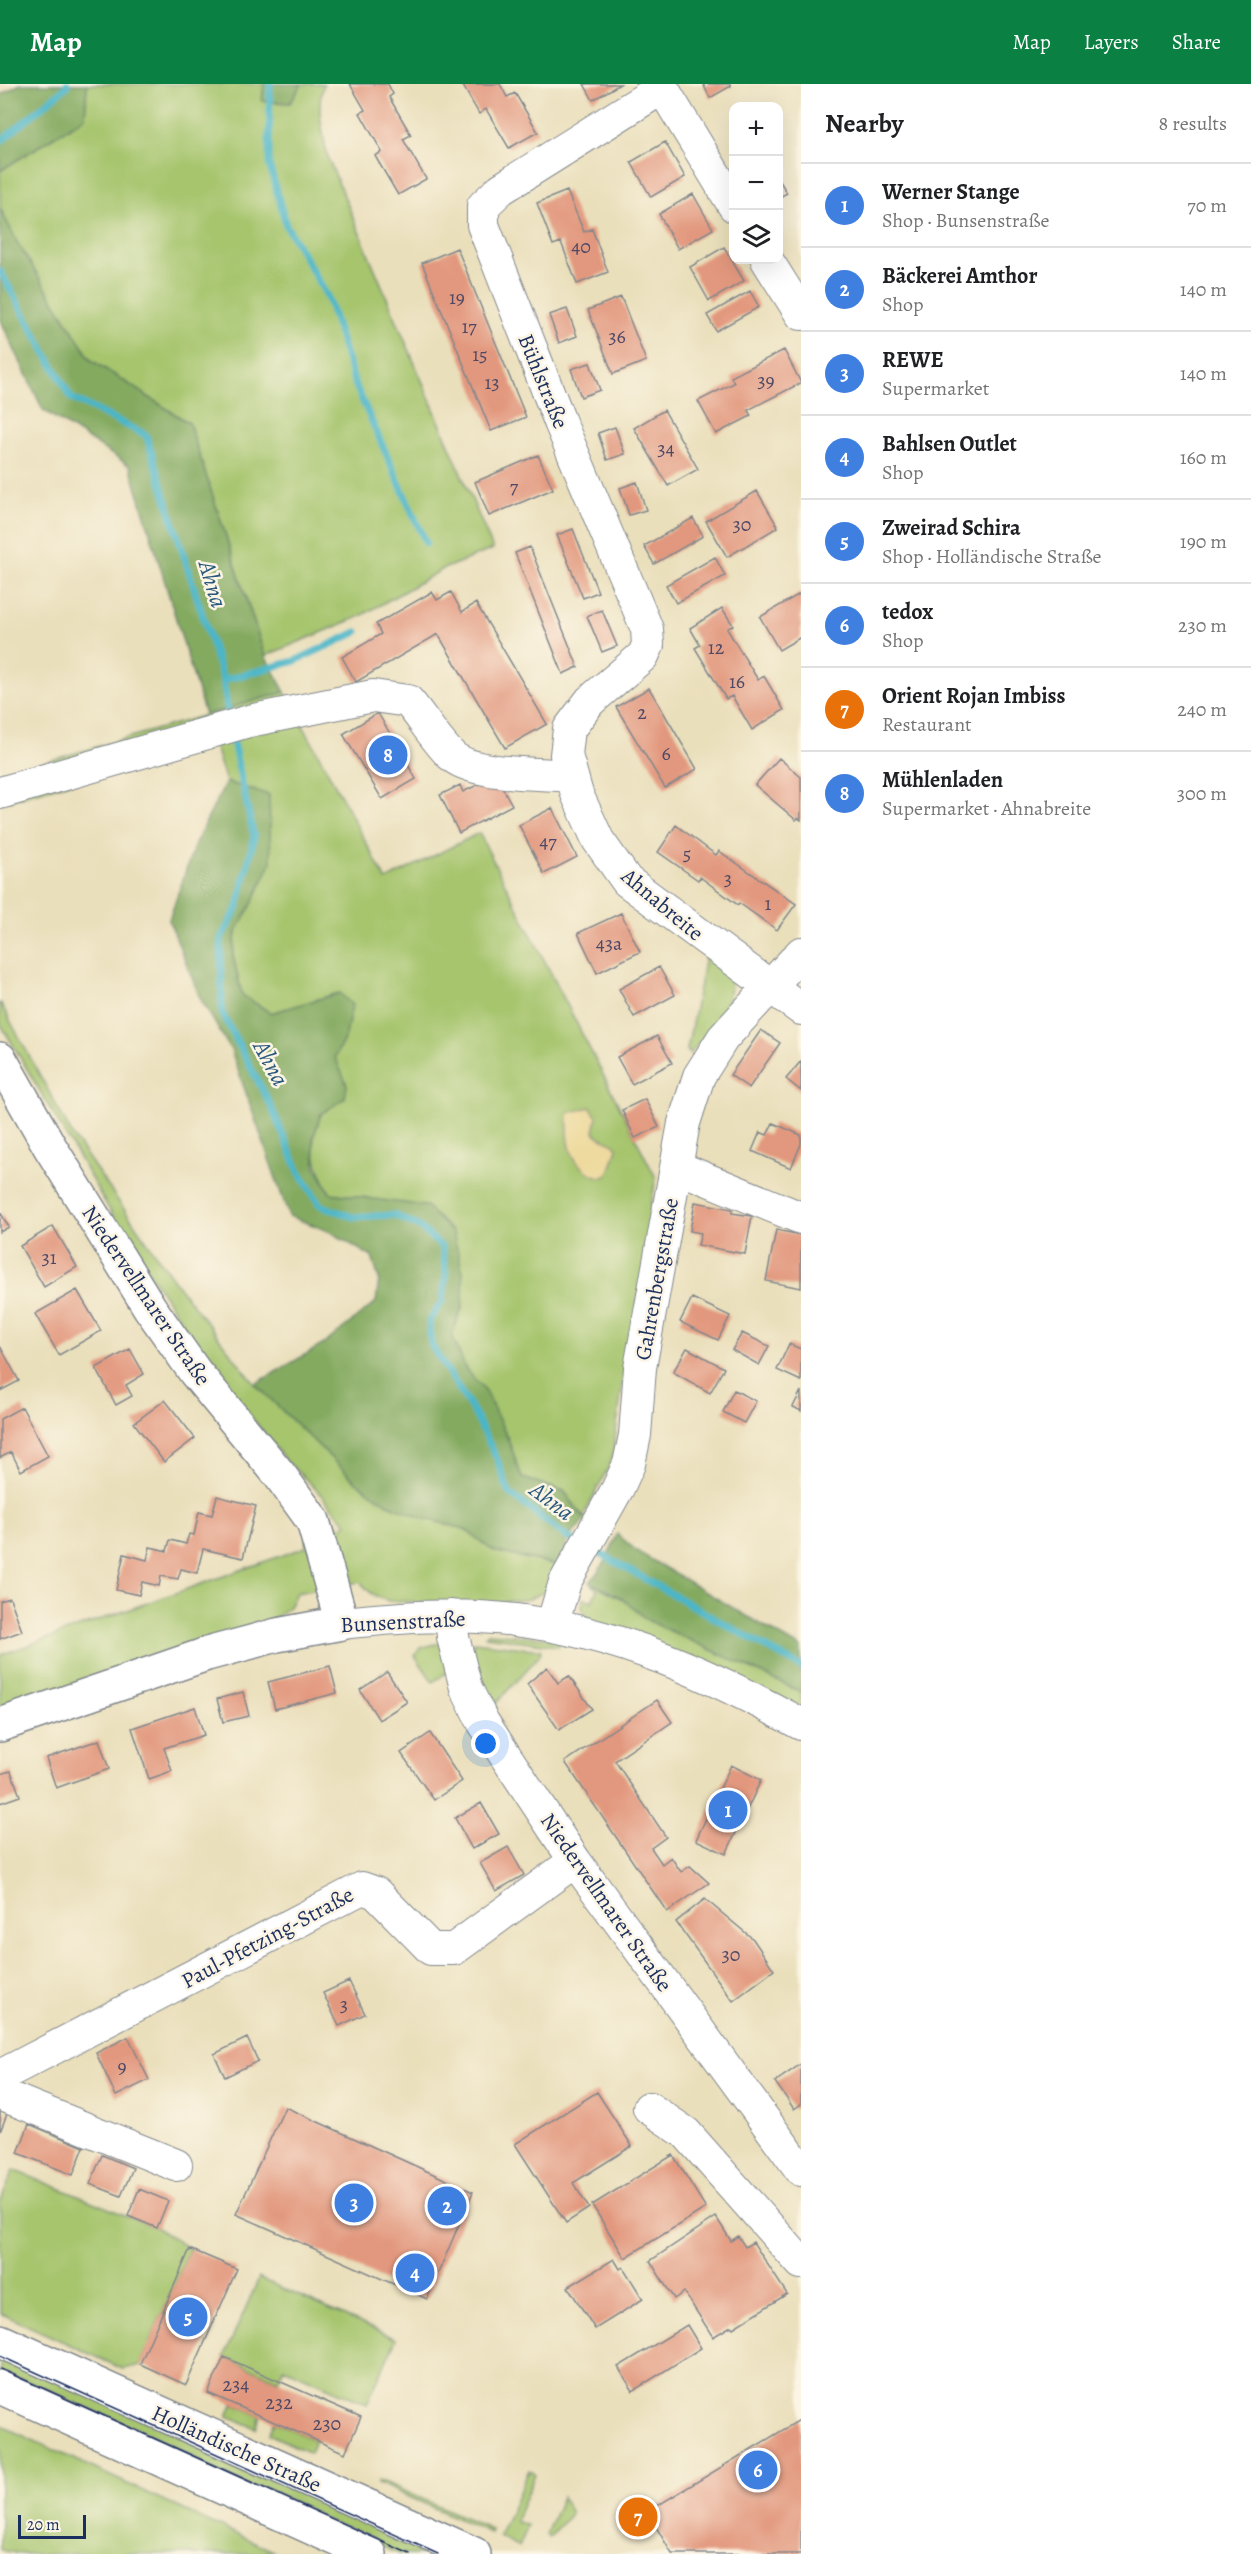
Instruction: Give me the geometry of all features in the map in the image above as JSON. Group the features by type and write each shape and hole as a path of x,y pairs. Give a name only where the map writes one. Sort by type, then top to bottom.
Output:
{"main road":[{"name":"Niedervellmarer Straße","path":"0,1059 50,1147 150,1308 195,1372 279,1474 313,1521 342,1623"},
{"name":"Bunsenstraße","path":"0,1725 207,1654 277,1635 342,1623"},
{"name":"Holländische Straße","path":"0,2341 474,2554"},
{"name":"Holländische Straße","path":"0,2387 370,2554"}],"street":[{"path":"661,86 729,198"},
{"name":"Bühlstraße","path":"569,729 590,701 643,656 648,645 647,629 489,244 483,225 483,206 501,189 661,86"},
{"path":"770,264 801,314"},
{"path":"0,793 213,730 373,696 408,701 451,755 463,764 490,769 572,776"},
{"name":"Ahnabreite","path":"569,729 566,756 577,794 598,840 627,881 801,1009"},
{"name":"Gahrenbergstraße","path":"552,1626 565,1582 629,1464 640,1368 684,1123 699,1076 723,1038 801,953"},
{"path":"676,1169 689,1172 801,1218"},
{"name":"Bunsenstraße","path":"342,1623 397,1617 451,1616 515,1620 552,1626 614,1641 667,1658 735,1688 801,1724"},
{"name":"Niedervellmarer Straße","path":"451,1616 453,1637 466,1688 483,1722 575,1861 801,2170"},
{"name":"Paul-Pfetzing-Straße","path":"0,2076 362,1888 376,1893 431,1949 454,1949 575,1861"},
{"path":"0,2094 176,2165"},
{"path":"649,2108 686,2133 801,2263"}],"green space":[{"path":"20,84 87,84 85,117 0,171 0,95"},
{"path":"87,84 264,84 262,101 290,103 302,84 324,84 320,111 328,158 493,549 443,569 359,617 265,656 189,423 91,360 18,244 0,208 0,171 85,117"},
{"path":"264,84 302,84 290,103 262,101"},
{"path":"0,208 18,244 91,360 189,423 265,656 285,692 205,715 130,466 43,410 0,319"},
{"path":"285,692 386,880 479,833 656,1178 651,1205 656,1216 625,1366 612,1460 583,1517 564,1491 522,1478 508,1439 484,1390 466,1370 452,1335 463,1305 369,1198 330,1193 325,1183 317,1164 314,1133 324,1109 347,1085 334,1057 346,1035 339,993 271,1013 242,996 233,956 236,932 252,904 269,795 226,782 213,741 0,803 0,775"},
{"path":"226,782 269,795 271,863 236,932 233,956 242,995 271,1013 340,993 352,1005 346,1035 335,1057 347,1085 345,1098 321,1114 313,1139 316,1167 330,1193 426,1206 453,1233 463,1273 463,1305 452,1335 466,1370 484,1389 508,1439 522,1478 564,1491 583,1517 588,1518 569,1537 561,1566 493,1551 465,1529 422,1518 386,1503 356,1482 255,1384 324,1344 376,1302 379,1279 372,1257 331,1232 289,1216 231,1050 200,998 169,920 195,844"},
{"path":"705,957 725,970 730,980 730,991 721,1014 690,1054 687,1050"},
{"path":"0,1002 74,1138 176,1283 255,1384 356,1482 386,1503 422,1518 465,1529 493,1551 561,1566 548,1587 529,1599 486,1604 389,1601 373,1595 360,1582 296,1593 289,1607 270,1621 0,1712 0,1655 306,1547 313,1497 340,1528 347,1524 313,1486 286,1461 210,1364 129,1243 0,1023"},
{"path":"617,1534 638,1552 801,1648 801,1692 649,1621 621,1598 590,1582 606,1561"},
{"path":"590,1582 621,1598 650,1621 801,1692 801,1712 584,1620 586,1614 582,1608 583,1598 592,1601 597,1590"},
{"path":"488,1633 563,1639 558,1646 485,1636"},
{"path":"474,1642 541,1650 540,1655 489,1711 472,1649"},
{"path":"440,1643 449,1671 433,1682 415,1656 420,1648"},
{"path":"14,2170 157,2228 190,2249 140,2365 123,2369 0,2313 0,2203"},
{"path":"259,2278 396,2339 367,2404 284,2368 278,2380 224,2357"},
{"path":"0,2354 446,2554 399,2554 0,2375"},
{"path":"233,2404 261,2416 256,2428 228,2416"},
{"path":"274,2422 315,2440 310,2453 269,2434"},
{"path":"0,2425 273,2551 253,2554 20,2554 0,2550"},
{"path":"529,2470 535,2475 515,2521 528,2526 519,2547 499,2537"},
{"path":"379,2480 491,2529 490,2533 378,2483"},
{"path":"562,2497 571,2513 549,2538 546,2534"}],"sand":[{"path":"590,1107 597,1117 594,1132 617,1148 610,1171 604,1177 585,1170 578,1164 570,1149 568,1113"}],"building":[{"path":"350,84 388,84 393,94 389,97 411,135 403,139 426,179 398,195 375,156 382,152 360,113 365,110"},
{"path":"462,84 500,84 507,97 515,93 538,132 509,148 486,109 479,114"},
{"path":"584,84 620,84 593,100"},
{"path":"703,84 730,84 731,86 710,98"},
{"path":"665,142 685,177 651,197 631,162"},
{"path":"567,191 584,232 592,229 608,272 577,284 561,242 553,245 537,203"},
{"path":"693,194 713,229 678,249 659,214"},
{"path":"724,247 729,256 729,264 734,264 744,281 709,301 690,267"},
{"path":"457,248 526,417 491,431 422,263"},
{"path":"750,291 759,307 716,331 707,315"},
{"path":"621,297 646,361 613,374 588,310"},
{"path":"567,309 577,336 559,343 549,315"},
{"path":"784,350 801,383 748,410 751,416 716,434 698,401 734,383 731,377"},
{"path":"590,363 600,390 581,397 571,369"},
{"path":"664,410 698,469 668,486 634,428"},
{"path":"615,427 625,454 607,460 598,433"},
{"path":"538,455 553,489 489,516 475,482"},
{"path":"637,482 646,510 629,515 620,488"},
{"path":"757,491 778,527 727,557 706,521"},
{"path":"693,518 703,536 654,564 644,546"},
{"path":"573,529 598,592 583,598 557,535"},
{"path":"530,547 578,667 563,674 515,553"},
{"path":"715,557 725,576 676,603 666,585"},
{"path":"432,592 437,600 451,592 462,612 476,603 547,724 505,748 438,634 356,682 342,657 381,634 376,624"},
{"path":"801,593 801,637 779,650 760,617"},
{"path":"722,608 733,625 727,629 758,680 764,676 784,710 752,730 732,696 726,699 695,648 700,645 690,628"},
{"path":"602,610 617,646 602,652 587,616"},
{"path":"649,688 697,769 665,788 616,707"},
{"path":"378,713 416,779 382,799 343,734"},
{"path":"779,758 801,777 801,820 798,818 796,820 755,785"},
{"path":"496,776 512,805 459,833 440,795 460,785 463,792"},
{"path":"552,808 577,857 544,874 519,825"},
{"path":"676,825 716,855 719,851 796,904 777,930 700,877 698,880 658,852"},
{"path":"621,913 640,952 597,973 578,933"},
{"path":"659,967 675,995 634,1017 619,989"},
{"path":"761,1030 780,1043 749,1088 730,1075"},
{"path":"657,1036 672,1063 632,1084 617,1057"},
{"path":"801,1061 801,1091 786,1079"},
{"path":"645,1099 659,1127 635,1138 622,1110"},
{"path":"773,1123 801,1135 801,1144 791,1168 752,1151 760,1132 767,1135"},
{"path":"695,1202 732,1209 732,1213 752,1216 745,1254 698,1245 701,1233 690,1231"},
{"path":"0,1212 9,1227 0,1232"},
{"path":"53,1226 77,1267 44,1287 20,1246"},
{"path":"776,1230 801,1235 801,1288 766,1281"},
{"path":"77,1290 101,1331 59,1355 35,1314"},
{"path":"692,1298 730,1316 718,1340 680,1322"},
{"path":"742,1333 769,1346 759,1365 732,1350"},
{"path":"789,1344 801,1349 801,1381 777,1370"},
{"path":"0,1346 19,1381 0,1391"},
{"path":"687,1348 724,1368 710,1393 673,1372"},
{"path":"130,1349 144,1374 126,1385 132,1396 116,1405 96,1368"},
{"path":"734,1390 756,1401 744,1423 723,1412"},
{"path":"801,1391 801,1411 793,1407"},
{"path":"165,1400 195,1438 164,1462 134,1423"},
{"path":"22,1407 48,1456 21,1471 11,1452 0,1458 0,1419"},
{"path":"217,1496 256,1506 243,1558 203,1549 197,1573 181,1569 178,1579 161,1576 159,1586 142,1582 139,1595 116,1590 124,1554 147,1560 150,1547 167,1551 170,1540 186,1544 189,1534 194,1535 199,1512 212,1515"},
{"path":"10,1598 22,1631 0,1639 0,1601"},
{"path":"330,1666 337,1693 275,1709 268,1682"},
{"path":"547,1667 558,1683 569,1676 592,1709 559,1730 527,1684"},
{"path":"387,1672 407,1702 379,1720 360,1690"},
{"path":"243,1692 249,1716 223,1722 217,1699"},
{"path":"657,1700 672,1722 615,1761 666,1837 651,1848 662,1864 671,1857 681,1872 690,1866 709,1883 667,1912 565,1762"},
{"path":"195,1707 204,1735 164,1748 172,1771 149,1779 132,1728"},
{"path":"430,1733 462,1781 434,1800 401,1753"},
{"path":"99,1740 109,1769 56,1788 46,1758"},
{"path":"731,1765 761,1780 726,1854 696,1840"},
{"path":"11,1771 20,1796 0,1803 0,1774"},
{"path":"481,1803 499,1834 472,1849 455,1818"},
{"path":"508,1847 524,1875 496,1891 480,1863"},
{"path":"705,1899 753,1939 774,1970 733,2001 676,1922"},
{"path":"349,1981 365,2014 339,2026 323,1993"},
{"path":"128,2037 149,2080 116,2096 96,2053"},
{"path":"247,2038 258,2061 225,2077 214,2054"},
{"path":"801,2064 801,2104 794,2109 775,2082"},
{"path":"597,2092 632,2146 573,2183 589,2208 566,2223 515,2144"},
{"path":"285,2107 473,2192 427,2299 236,2214"},
{"path":"0,2111 7,2114 0,2132"},
{"path":"29,2124 84,2147 73,2175 18,2153"},
{"path":"102,2155 133,2168 121,2196 90,2184"},
{"path":"673,2155 706,2208 625,2258 592,2205"},
{"path":"139,2189 168,2201 157,2228 128,2216"},
{"path":"716,2217 731,2241 738,2236 745,2247 753,2242 787,2294 733,2328 731,2326 713,2337 684,2292 674,2299 650,2261"},
{"path":"190,2249 237,2269 186,2385 140,2364"},
{"path":"614,2259 620,2269 623,2267 643,2299 595,2329 568,2287"},
{"path":"687,2325 701,2348 633,2391 618,2367"},
{"path":"224,2357 361,2417 345,2453 208,2393"},
{"path":"801,2419 801,2554 672,2554 655,2525 644,2532 634,2516 645,2509 647,2512"}],"waterway":[{"name":"Ahna","path":"0,142 67,84"},
{"path":"270,84 269,164 286,225 327,296 355,384 426,543"},
{"name":"Ahna","path":"0,271 71,398 146,435 223,680 229,719"},
{"path":"223,680 295,661 357,632"},
{"name":"Ahna","path":"231,733 254,837 238,907 221,938 222,1013 270,1104 299,1172 320,1205 353,1217 394,1215 418,1226 442,1247 446,1274 443,1300 429,1321 431,1345 473,1411 497,1459 509,1493 567,1537 579,1543"},
{"name":"Ahna","path":"592,1549 801,1667"}],"tram line":[{"path":"0,2356 438,2554"},
{"path":"0,2369 410,2554"}],"place":[{"name":"Mühlenladen","path":"388,755"},
{"name":"Werner Stange","path":"728,1810"},
{"name":"REWE","path":"354,2203"},
{"name":"Bäckerei Amthor","path":"447,2206"},
{"name":"Bahlsen Outlet","path":"415,2273"},
{"name":"Zweirad Schira","path":"188,2317"},
{"name":"tedox","path":"758,2470"},
{"name":"Orient Rojan Imbiss","path":"638,2517"}]}
